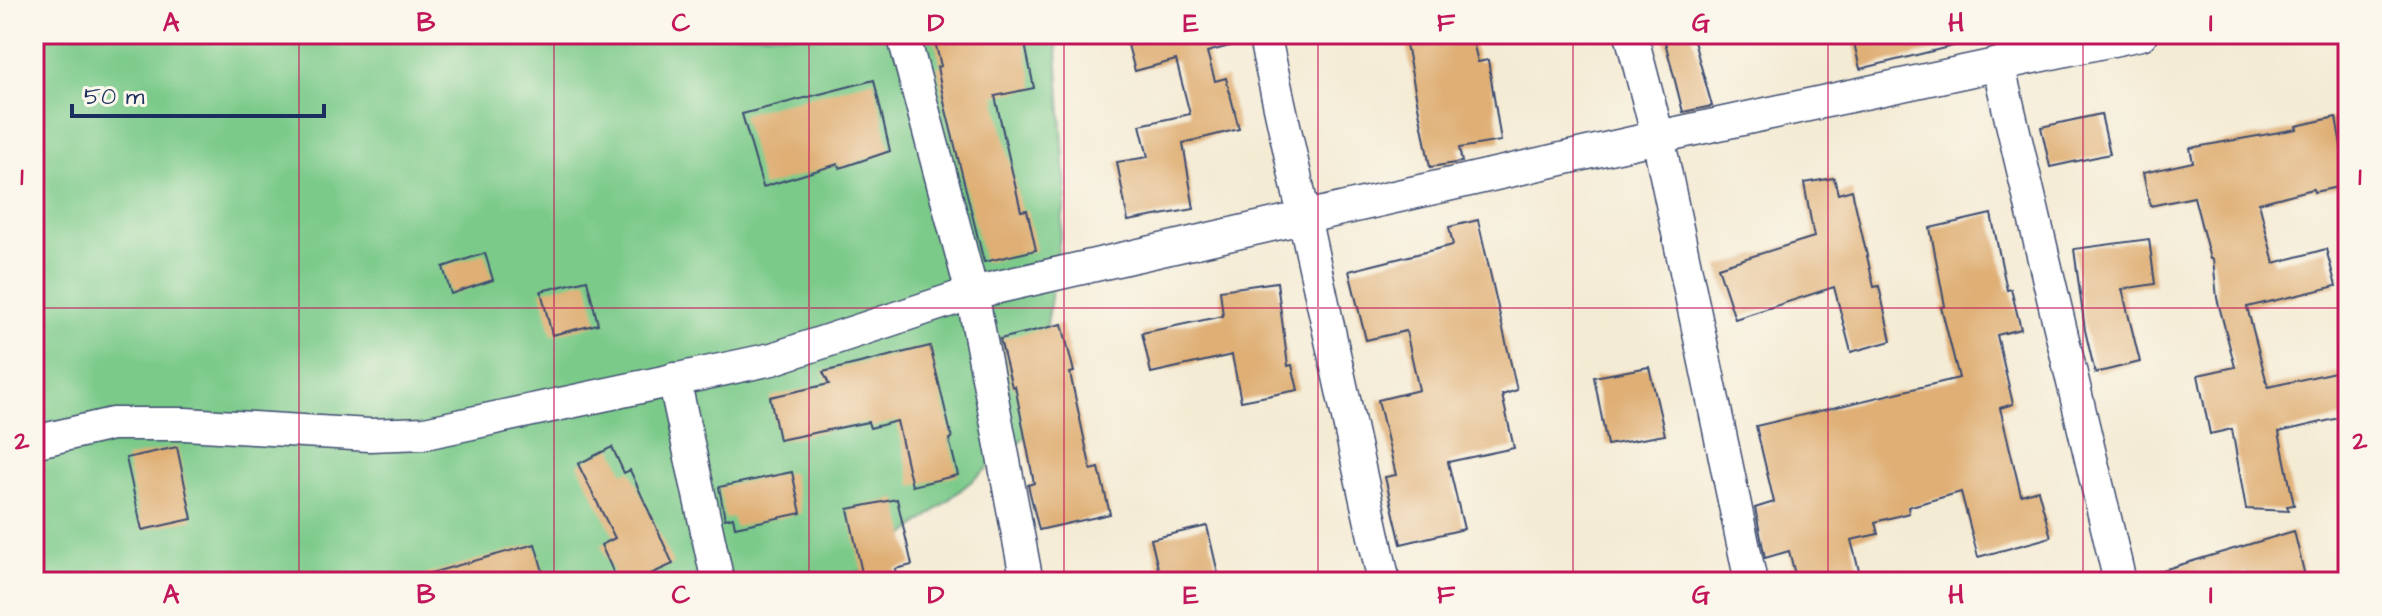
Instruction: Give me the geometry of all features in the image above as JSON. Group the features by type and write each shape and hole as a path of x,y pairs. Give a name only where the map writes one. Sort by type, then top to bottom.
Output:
{"street":[{"path":"903,34 972,293 1027,582"},
{"path":"1264,34 1384,582"},
{"path":"1631,34 1658,137 1751,582"},
{"path":"34,442 112,424 185,424 369,435 425,433 772,359 972,293 1658,137 2141,34"},
{"path":"1998,64 2120,582"},
{"path":"674,379 718,582"}],"green space":[{"path":"34,34 1056,34 1066,195 1031,433 847,582 34,582"}],"building":[{"path":"933,34 1023,34 1034,88 995,96 1021,211 1027,210 1036,250 984,262 945,106 937,67 941,66"},
{"path":"1125,34 1240,34 1241,43 1207,52 1215,81 1226,78 1239,129 1183,143 1194,209 1128,221 1117,162 1148,157 1140,125 1190,114 1176,60 1135,71"},
{"path":"1404,34 1471,34 1478,62 1488,60 1501,141 1459,148 1462,162 1430,167"},
{"path":"1663,34 1692,34 1712,106 1683,112"},
{"path":"1852,34 1960,34 1961,44 1860,69"},
{"path":"874,80 890,151 840,168 838,164 763,187 742,114"},
{"path":"2101,114 2110,154 2050,167 2041,127"},
{"path":"2336,117 2348,185 2314,192 2313,189 2259,203 2274,263 2326,249 2336,286 2247,307 2268,387 2348,369 2348,416 2279,432 2294,505 2287,506 2289,511 2246,509 2232,429 2210,434 2198,375 2235,367 2217,298 2213,259 2210,259 2194,197 2150,206 2143,173 2193,162 2190,148 2297,129 2296,126"},
{"path":"1834,178 1838,194 1852,190 1874,287 1879,286 1891,341 1851,352 1834,287 1735,319 1718,267 1814,237 1804,183"},
{"path":"1991,214 2007,290 2011,289 2021,329 1997,335 2013,404 2000,408 2021,495 2038,490 2051,537 1978,557 1961,492 1908,507 1909,513 1875,522 1878,534 1851,540 1862,582 1797,582 1789,551 1765,558 1755,508 1774,502 1756,426 1959,378 1941,307 1945,306 1930,228"},
{"path":"1478,220 1517,390 1502,395 1514,448 1448,462 1464,529 1401,544 1385,477 1396,475 1378,400 1419,390 1406,331 1366,340 1349,271 1453,245 1449,227"},
{"path":"2149,239 2155,284 2122,289 2140,362 2095,373 2085,330 2074,249"},
{"path":"485,253 493,280 451,294 443,267"},
{"path":"587,280 598,324 552,335 541,291"},
{"path":"1277,282 1288,366 1292,365 1298,390 1241,401 1232,355 1151,373 1142,333 1223,316 1220,290"},
{"path":"1062,324 1074,372 1070,373 1091,470 1099,468 1110,514 1039,530 1028,485 1034,483 1015,386 1012,387 1000,339"},
{"path":"930,346 958,475 912,486 897,421 870,428 868,422 779,440 770,397 829,384 823,372"},
{"path":"1649,367 1665,435 1607,445 1594,377"},
{"path":"177,447 192,519 142,530 126,458"},
{"path":"612,447 624,473 630,470 673,564 633,582 618,582 601,545 615,538 578,464"},
{"path":"792,472 801,513 735,527 733,517 725,519 719,487"},
{"path":"897,499 912,565 895,569 898,582 864,582 848,509"},
{"path":"1207,526 1220,582 1168,582 1165,571 1159,572 1151,539"},
{"path":"2294,531 2305,576 2282,582 2249,582 2246,573 2219,582 2147,582 2146,575"},
{"path":"535,544 546,582 428,582 427,574"}]}
